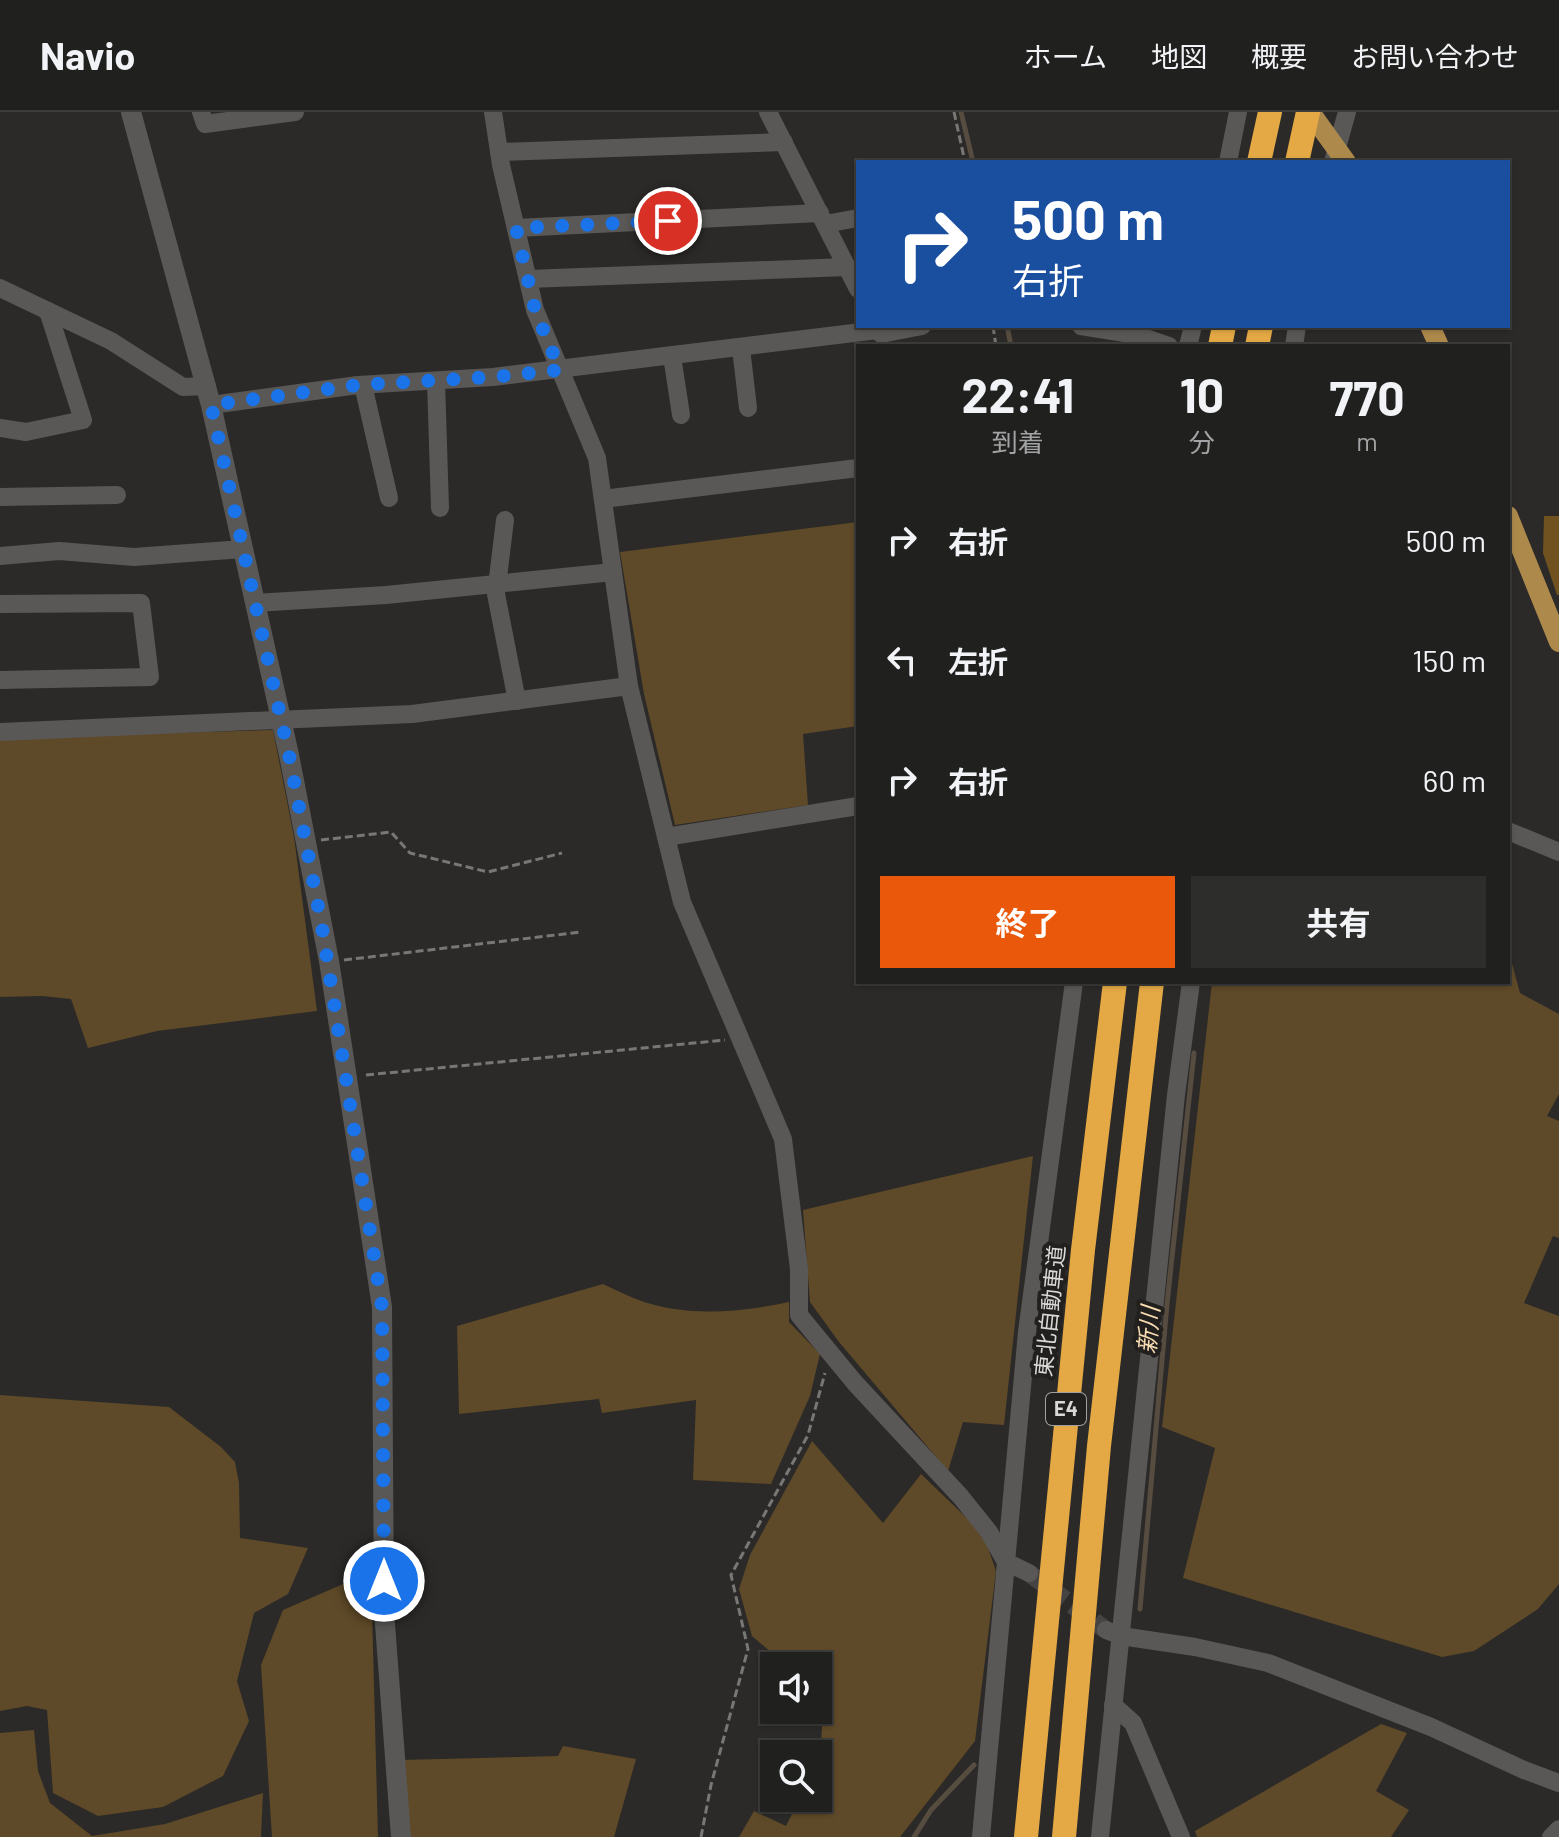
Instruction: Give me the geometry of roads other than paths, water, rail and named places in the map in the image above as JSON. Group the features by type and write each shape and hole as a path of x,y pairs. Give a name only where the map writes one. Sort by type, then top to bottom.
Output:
{"highway":[{"path":"1259,160 1270,112"},
{"path":"1297,160 1309,112"},
{"name":"東北自動車道","path":"1026,1837 1083,1250 1115,984"},
{"name":"E4","path":"1064,1837 1099,1446 1152,984"}],"main road":[{"path":"1309,112 1339,158"},
{"path":"1510,521 1559,642"}],"street":[{"path":"131,112 209,395 281,720 329,961 382,1307 384,1611 401,1837"},
{"path":"201,112 205,124 295,112"},
{"path":"493,112 499,152 535,310 597,458 629,686 682,902 783,1139 799,1269 799,1315 855,1383 961,1497 989,1532 1006,1562 1029,1573"},
{"path":"768,112 856,285"},
{"path":"1228,160 1238,112"},
{"path":"1339,158 1347,112"},
{"path":"499,152 784,142"},
{"path":"516,228 856,218"},
{"path":"528,279 847,267"},
{"path":"0,288 111,341 183,387 209,395 560,370 912,328"},
{"path":"0,428 26,432 83,420 48,311"},
{"path":"1092,328 1163,344"},
{"path":"741,348 748,408"},
{"path":"672,356 681,415"},
{"path":"436,381 440,508"},
{"path":"363,385 389,498"},
{"path":"603,499 856,468"},
{"path":"0,497 117,495"},
{"path":"505,520 496,594 517,701"},
{"path":"0,556 59,551 134,557 243,549"},
{"path":"255,603 386,595 613,572"},
{"path":"0,604 141,603 150,677 0,680"},
{"path":"0,732 412,714 629,686"},
{"path":"666,837 856,806"},
{"path":"1510,832 1559,852"},
{"path":"981,1837 1027,1332 1074,984"},
{"path":"1100,1837 1113,1705 1113,1633 1191,984"},
{"path":"1113,1633 1268,1663 1431,1727 1559,1783"},
{"path":"1113,1705 1133,1723 1181,1837"},
{"path":"1551,1837 1559,1829"}],"waterway":[{"name":"新川","path":"961,112 973,160"},
{"name":"新川","path":"1007,328 1011,344"},
{"name":"新川","path":"1140,1609 1167,1304 1194,1053"},
{"name":"新川","path":"914,1837 931,1810 974,1765"}],"tunnel":[{"path":"1029,1573 1106,1630"}]}
